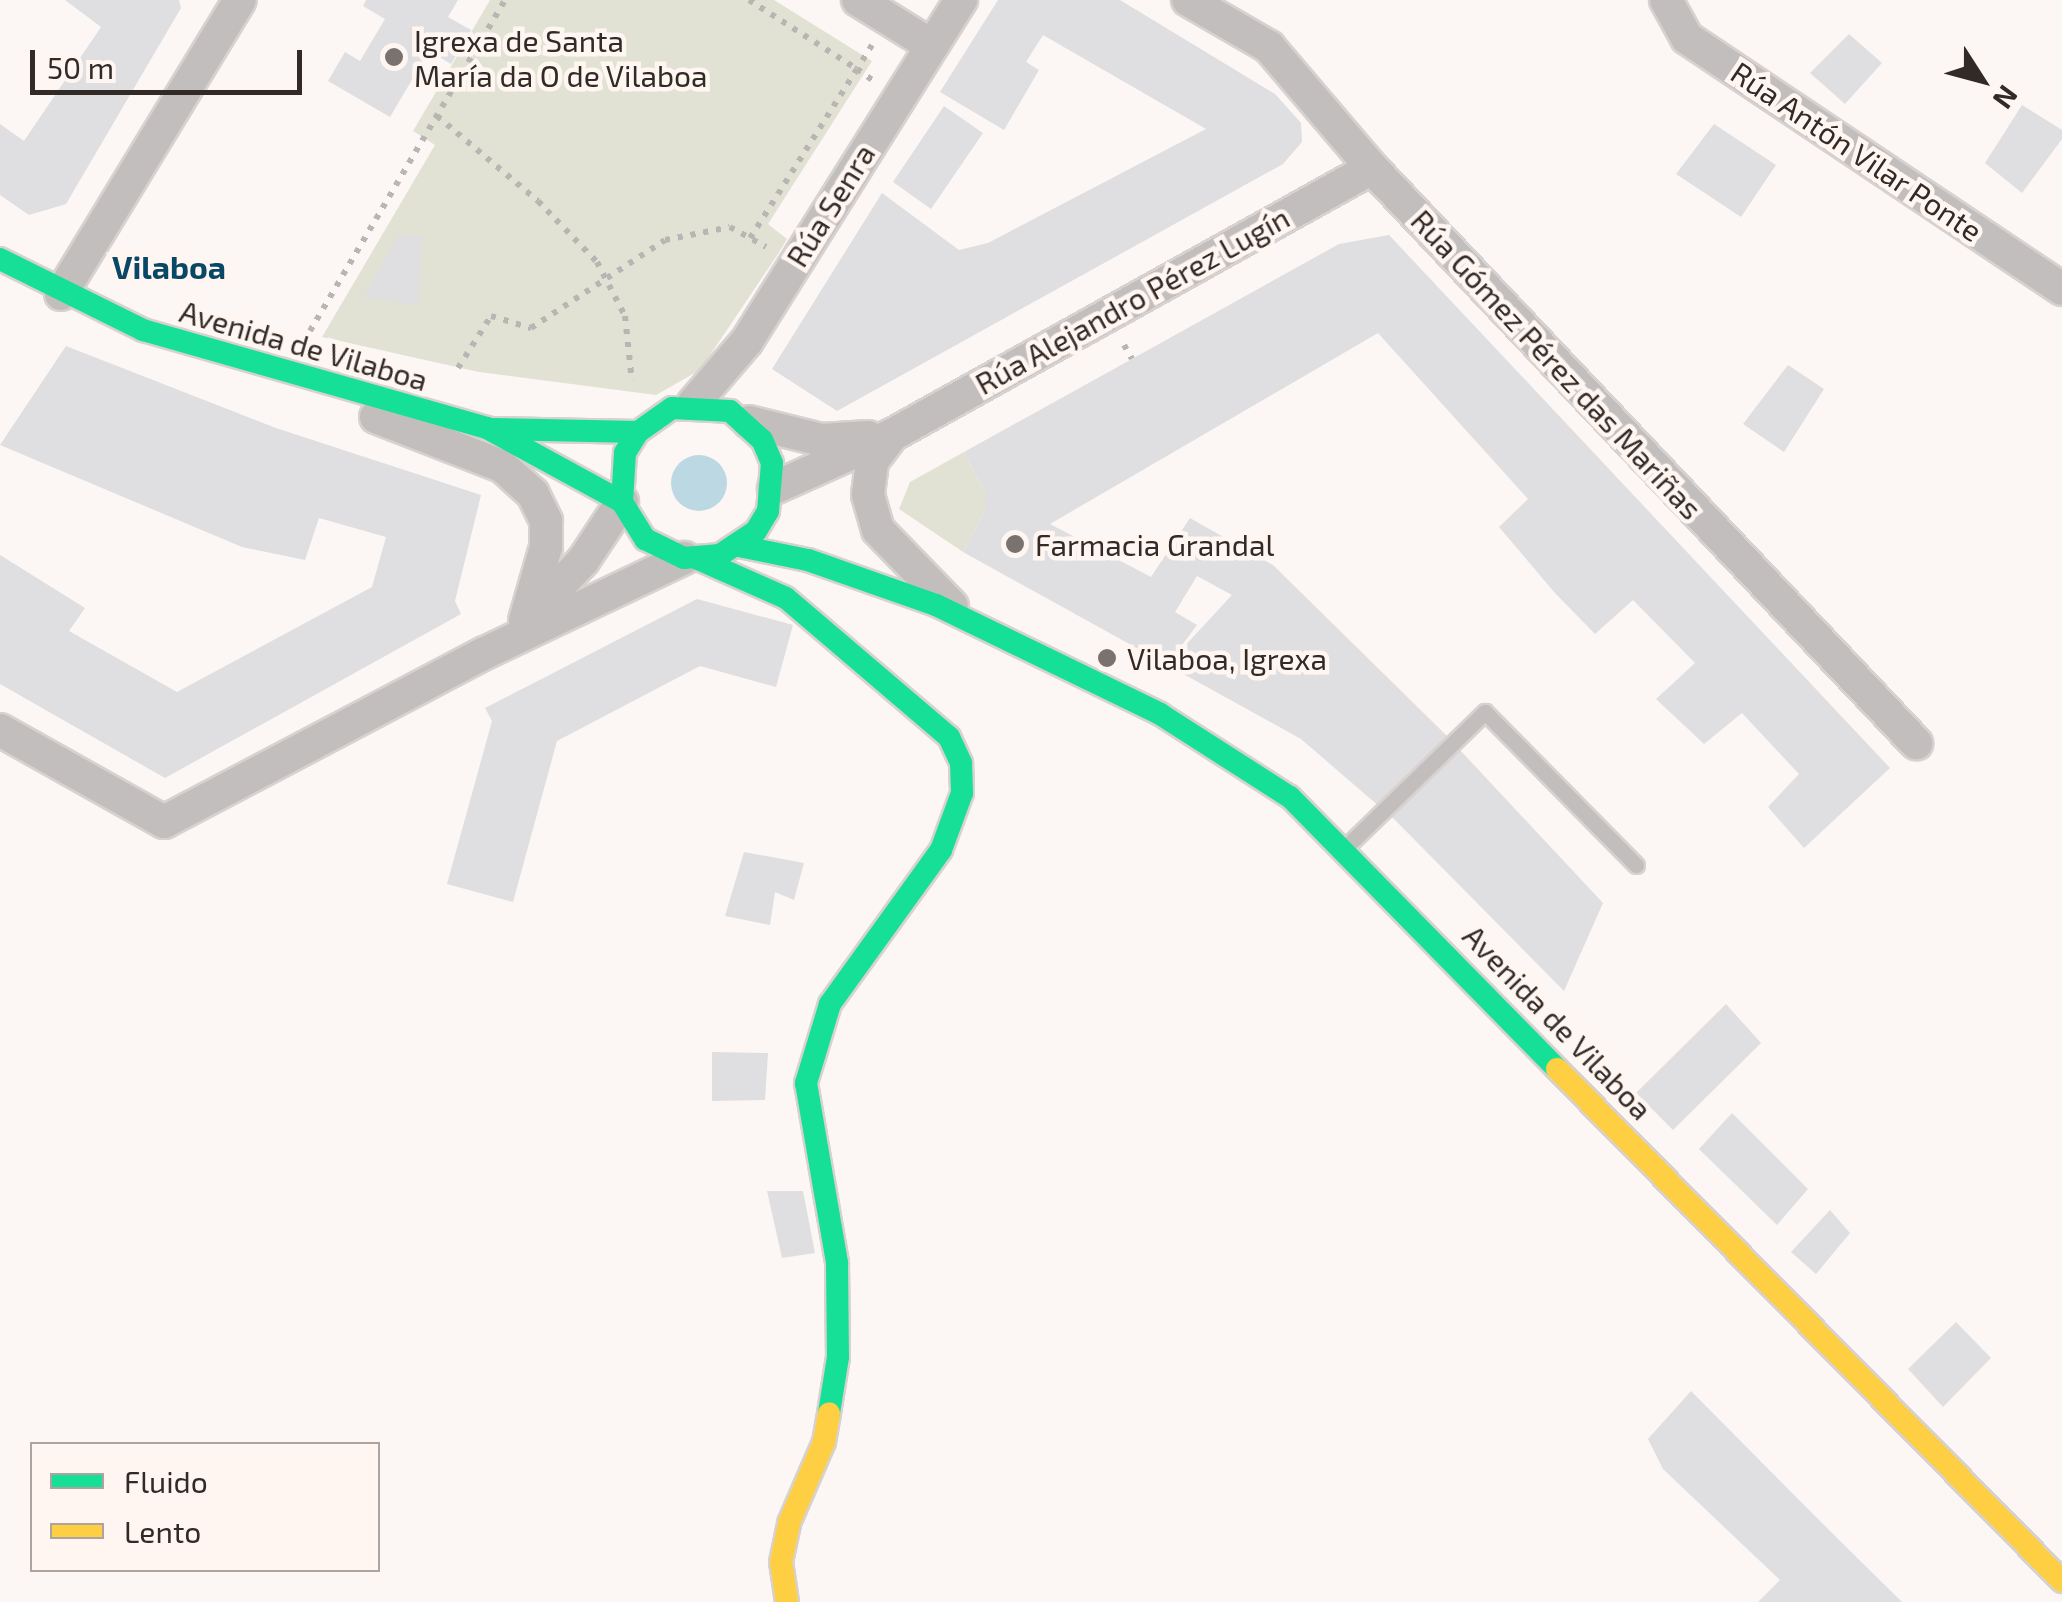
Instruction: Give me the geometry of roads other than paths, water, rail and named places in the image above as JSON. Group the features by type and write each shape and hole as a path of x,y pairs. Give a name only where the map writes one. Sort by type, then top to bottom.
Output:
{"main road":[{"name":"Avenida de Vilaboa","path":"0,258 62,294 143,330 486,428 622,502 645,539 691,558 739,546 808,560 947,610"},
{"path":"622,502 625,453 638,432 663,413 693,404 746,421 772,464 784,497 739,546"},
{"name":"Avenida de Vilaboa","path":"486,428 638,432"},
{"name":"Avenida de Vilaboa","path":"849,549 947,610 1227,752 1290,797 1345,848 2062,1580"},
{"path":"691,558 786,598 936,724 961,763 962,793 940,850 830,1004 806,1083 838,1263 838,1357 824,1442 789,1523 781,1562 787,1602"}],"street":[{"path":"62,294 240,0"},
{"path":"858,0 931,46"},
{"name":"Rúa Senra","path":"693,404 719,381 961,0"},
{"name":"Rúa Gómez Pérez das Mariñas","path":"1188,0 1269,47 1372,168 1916,742"},
{"name":"Rúa Antón Vilar Ponte","path":"1666,0 1687,38 2062,289"},
{"name":"Rúa Alejandro Pérez Lugín","path":"784,497 1372,168"},
{"path":"312,380 400,431 502,466 533,494 546,520 546,547 525,620"},
{"name":"Rúa Alejandro Pérez Lugín","path":"746,421 822,440 892,434"},
{"path":"892,434 872,462 868,496 878,530 940,587 947,610"},
{"path":"484,653 525,620 583,561 622,502"},
{"path":"0,730 164,822 484,653 691,558"}],"lane":[{"path":"1345,848 1485,712 1636,866"}],"water":[{"path":"699,455 719,463 727,483 719,503 699,511 679,503 671,483 679,463"}],"place":[{"name":"Igrexa de Santa María da O de Vilaboa","path":"394,57"},
{"name":"Farmacia Grandal","path":"1015,544"},
{"name":"Vilaboa, Igrexa","path":"1107,658"}],"district":[{"name":"Vilaboa","path":"169,266"}]}
